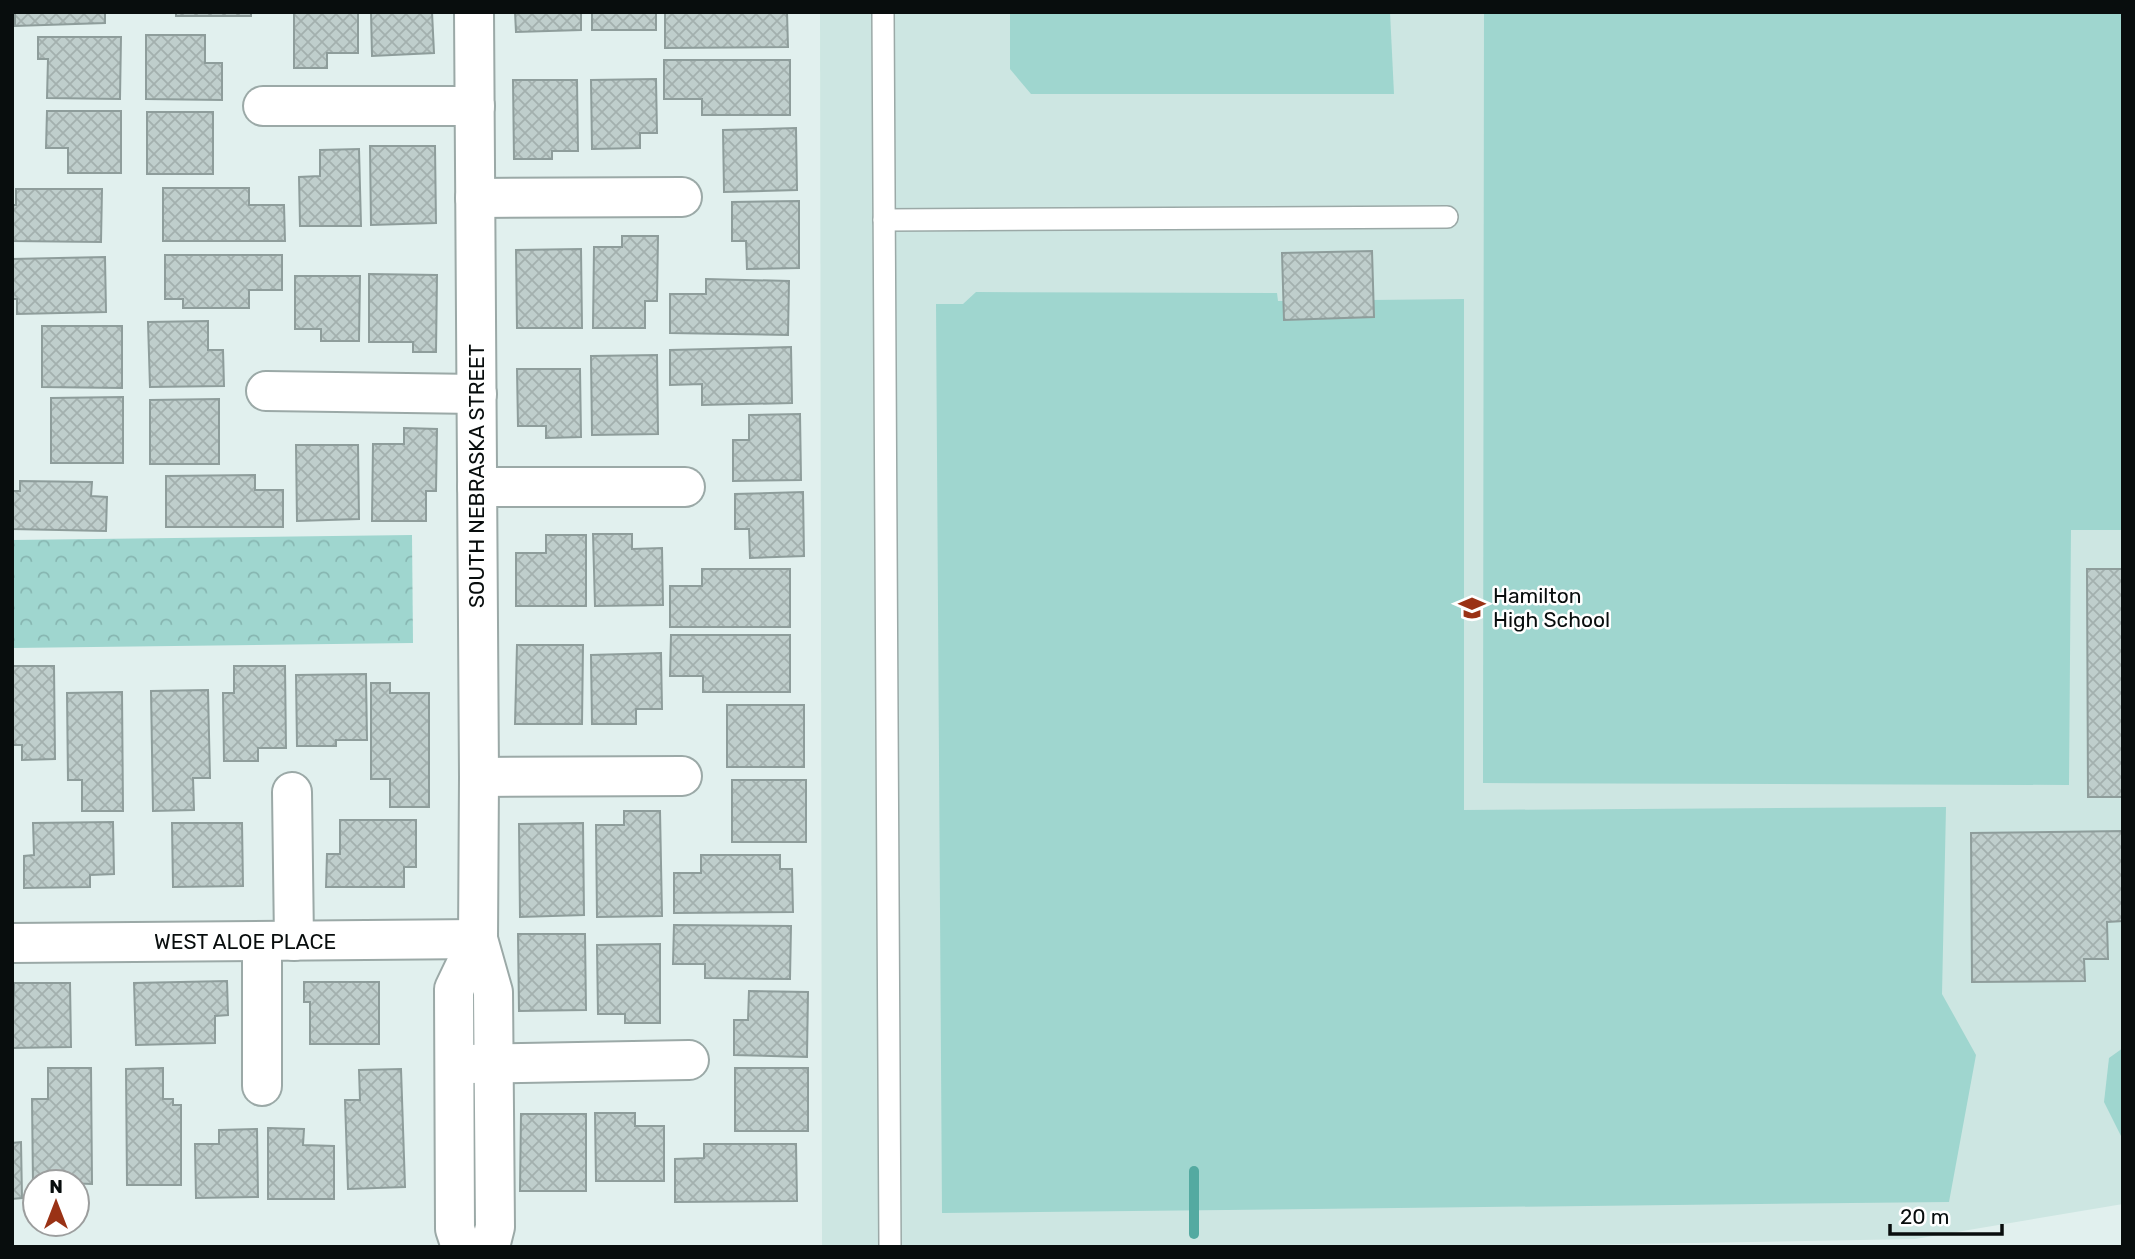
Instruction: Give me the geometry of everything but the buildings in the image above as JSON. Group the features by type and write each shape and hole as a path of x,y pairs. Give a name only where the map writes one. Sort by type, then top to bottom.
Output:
{"street":[{"name":"SOUTH NEBRASKA STREET","path":"474,12 478,939 493,992 495,1227 490,1247"},
{"path":"263,106 475,106"},
{"path":"475,198 682,197"},
{"path":"266,391 477,394"},
{"path":"477,487 685,487"},
{"path":"479,777 682,776"},
{"path":"262,1086 292,792"},
{"name":"SOUTH NEBRASKA STREET","path":"461,1247 455,1229 454,989 478,939"},
{"name":"WEST ALOE PLACE","path":"12,943 478,939"},
{"path":"453,1064 689,1060"}],"lane":[{"path":"883,12 890,1247"},
{"path":"884,220 1447,217"}],"shaded area":[{"name":"Hamilton High School","path":"820,12 2123,12 2123,1204 1915,1239 1474,1247 822,1247"}],"green space":[{"path":"1010,12 1390,12 1394,94 1031,94 1010,69"},
{"path":"1484,12 2123,12 2123,530 2071,530 2069,785 1483,783"},
{"path":"976,292 1277,293 1278,301 1464,299 1464,810 1946,807 1942,994 1976,1055 1949,1202 942,1213 936,304 963,304"},
{"path":"412,535 413,643 12,648 12,540"},
{"path":"2123,1048 2123,1140 2104,1102 2109,1058"}],"waterway":[{"path":"1194,1171 1194,1234"}],"place":[{"name":"Hamilton High School","path":"1472,608"}]}
